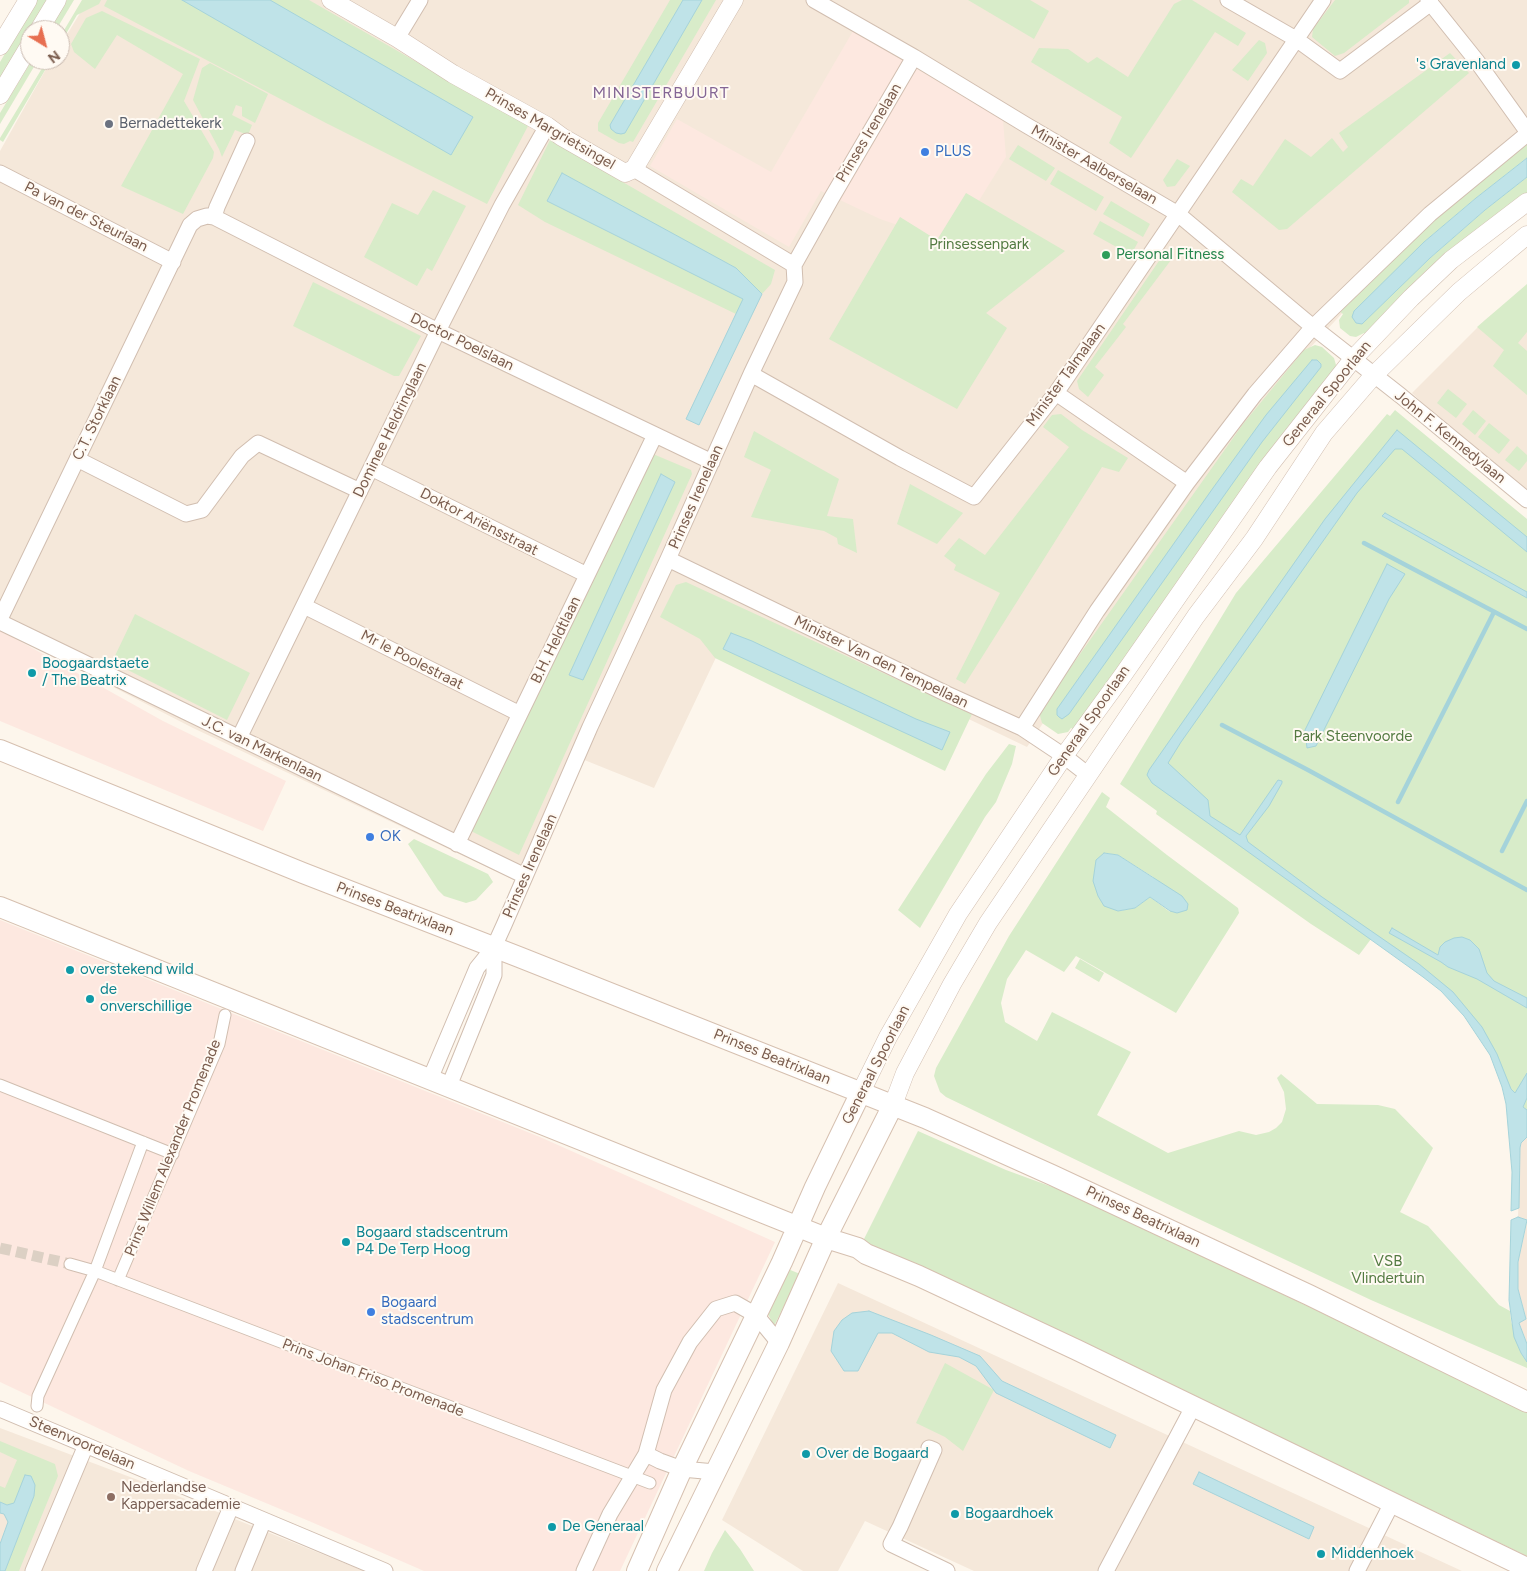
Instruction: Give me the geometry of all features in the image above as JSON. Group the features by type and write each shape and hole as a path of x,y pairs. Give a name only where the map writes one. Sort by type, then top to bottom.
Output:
{"main road":[{"name":"Prinses Beatrixlaan","path":"0,750 294,870 893,1105 1052,1175 1283,1282 1527,1402"},
{"path":"0,907 826,1238 858,1248 866,1254 919,1276 1077,1350 1527,1568"},
{"name":"Generaal Spoorlaan","path":"638,1571 682,1469 782,1262 797,1226 861,1092"},
{"name":"Generaal Spoorlaan","path":"667,1571 779,1343 826,1238 893,1105"}],"street":[{"path":"0,46 28,0"},
{"path":"45,20 57,0"},
{"name":"Prinses Margrietsingel","path":"331,0 398,38 453,74 547,126 562,137 625,173 634,169 794,265"},
{"path":"398,38 420,0"},
{"path":"634,169 734,0"},
{"name":"Minister Aalberselaan","path":"814,0 914,57 1178,214 1353,359"},
{"path":"1022,728 1098,611 1187,483 1254,394 1313,327 1430,214 1527,133 1476,60 1429,2 1340,71 1296,39 1228,0"},
{"name":"Minister Talmalaan","path":"751,374 900,458 974,497 1056,393 1323,0"},
{"name":"Prinses Irenelaan","path":"430,1079 477,968 494,947 590,727 795,282 794,265 914,57"},
{"path":"0,95 20,62"},
{"name":"Dominee Heldringlaan","path":"239,738 438,331 502,205 547,126"},
{"path":"214,217 247,141"},
{"name":"Pa van der Steurlaan","path":"0,173 173,262"},
{"name":"Generaal Spoorlaan","path":"861,1092 888,1037 958,914 1064,756 1268,467 1353,359 1411,298 1451,260 1527,202"},
{"name":"C.T. Storklaan","path":"0,620 190,225 197,219 207,216 214,217"},
{"name":"Doctor Poelslaan","path":"214,217 438,331 712,462"},
{"name":"Generaal Spoorlaan","path":"893,1105 905,1073 952,984 988,923 1087,774 1196,616 1254,540 1324,433 1374,375 1459,292 1527,235"},
{"name":"John F. Kennedylaan","path":"1353,359 1527,500"},
{"path":"1056,393 1187,483"},
{"name":"B.H. Heldtlaan","path":"457,844 655,435"},
{"path":"77,460 186,514 202,510 242,456 258,443 360,491"},
{"name":"Doktor Ariënsstraat","path":"371,468 587,576"},
{"name":"Minister Van den Tempellaan","path":"668,559 1022,728 1087,774"},
{"name":"Mr le Poolestraat","path":"304,606 520,714"},
{"name":"J.C. van Markenlaan","path":"0,620 525,876"},
{"name":"Prinses Irenelaan","path":"450,1086 494,976 494,947"},
{"name":"Prins Willem Alexander Promenade","path":"118,1280 218,1044 225,1015"},
{"path":"0,1085 173,1154"},
{"name":"Prins Willem Alexander Promenade","path":"37,1406 38,1396 95,1271 143,1142"},
{"name":"Prins Johan Friso Promenade","path":"70,1264 95,1271 650,1483"},
{"path":"584,1571 610,1514 646,1454 664,1390 690,1342 716,1309 735,1303 756,1315 779,1343"},
{"path":"1106,1571 1192,1407"},
{"name":"Steenvoordelaan","path":"0,1409 385,1571"},
{"path":"33,1571 86,1444"},
{"path":"929,1448 934,1450 900,1528 891,1544 947,1571"},
{"path":"646,1454 682,1469 715,1472"},
{"path":"1357,1571 1392,1503"},
{"path":"204,1571 231,1507"},
{"path":"243,1571 264,1520"}],"shaded area":[{"path":"88,0 1527,0 1527,145 1348,307 1295,364 1136,584 1027,747 739,609 654,788 572,755 514,880 193,728 0,629 0,151 45,70 70,70 70,30"},
{"path":"853,31 1003,120 1006,157 954,241 936,238 880,219 821,191 789,247 650,166 677,119 771,172"},
{"path":"1527,286 1527,501 1412,393 1485,320"},
{"path":"0,630 163,721 286,781 263,831 0,721"},
{"name":"Bogaard stadscentrum","path":"0,920 540,1137 775,1242 620,1571 424,1571 189,1471 0,1382"},
{"path":"1527,1137 1527,1220 1518,1217 1520,1148 1521,1143"},
{"path":"1527,1221 1527,1344 1519,1322 1526,1319 1518,1289 1518,1262"},
{"path":"838,1283 1462,1571 974,1571 865,1521 838,1571 803,1571 722,1520"},
{"path":"0,1428 138,1480 364,1571 0,1571"}],"green space":[{"path":"37,0 50,0 39,20 25,20"},
{"path":"67,0 74,0 62,20 55,20"},
{"path":"82,0 101,0 99,4 77,15 70,27 70,20"},
{"path":"107,0 309,0 528,126 487,204 326,123 104,6"},
{"path":"670,0 683,0 610,125 625,132 702,0 716,0 633,142 619,143 598,131 598,123"},
{"path":"968,0 1030,0 1049,11 1034,39"},
{"path":"1182,0 1192,0 1246,33 1238,46 1215,32 1131,158 1109,143 1122,117 1031,62 1039,48 1068,49 1088,63 1097,57 1128,77 1174,4"},
{"path":"1335,0 1409,0 1409,3 1344,53 1335,56 1312,37 1313,29"},
{"path":"102,11 200,59 184,101 214,152 213,158 183,214 121,186 183,74 117,35 95,69 74,52 71,44 86,18"},
{"path":"20,28 20,51 0,85 0,62"},
{"path":"1259,40 1265,43 1267,53 1248,81 1232,70"},
{"path":"1450,53 1469,73 1287,229 1279,230 1232,192 1241,179 1253,186 1285,139 1311,157 1332,138 1343,152 1348,147 1339,133"},
{"path":"210,63 268,94 255,123 242,116 242,107 236,105 232,115 252,125 248,135 235,130 222,157 193,100 202,68"},
{"path":"26,70 32,70 0,124 0,113"},
{"path":"41,70 45,70 3,142 0,138"},
{"path":"550,140 775,270 771,284 762,294 736,268 562,174 547,201 744,299 736,314 545,222 518,205"},
{"path":"1527,144 1527,158 1424,242 1362,323 1430,258 1485,210 1527,177 1527,194 1369,337 1364,333 1356,337 1350,336 1340,328 1339,320 1343,314 1339,311 1418,232"},
{"path":"1018,145 1055,168 1046,181 1009,159"},
{"path":"1177,159 1190,166 1175,186 1167,187 1163,180"},
{"path":"1058,170 1104,197 1096,211 1050,184"},
{"path":"433,190 466,206 432,271 427,268 417,286 364,257 392,203 418,215"},
{"name":"Prinsessenpark","path":"966,193 1065,251 986,313 1007,328 957,409 829,339 900,217 937,240"},
{"path":"1111,201 1150,224 1143,237 1103,214"},
{"path":"1100,221 1138,242 1131,255 1093,234"},
{"path":"1163,255 1171,260 1123,324 1126,327 1095,367 1104,375 1088,397 1079,389 1077,381"},
{"path":"313,282 421,336 399,376 394,376 293,326"},
{"path":"1527,284 1527,332 1518,343 1527,351 1527,395 1493,366 1504,350 1477,327"},
{"path":"1315,345 1322,347 1334,358 1336,365 1332,378 1075,730 1071,728 1068,732 1058,734 1042,723 1039,712 1243,424 1304,350"},
{"path":"1448,389 1467,404 1456,418 1437,403"},
{"name":"Park Steenvoorde","path":"1395,410 1527,519 1527,1117 1519,1113 1480,1031 1439,982 1370,938 1359,955 1311,924 1156,814 1157,811 1120,784 1236,593 1387,414 1390,416"},
{"path":"1473,410 1486,421 1475,435 1462,424"},
{"path":"1061,414 1082,430 1128,458 1119,472 1102,467 965,684 956,679 1000,593 954,570 956,565 944,556 959,538 985,555 1069,447 1043,427 1052,415"},
{"path":"1489,423 1510,440 1499,454 1478,437"},
{"path":"754,431 839,479 827,516 853,519 857,553 838,544 837,538 824,531 751,517 771,470 744,457"},
{"path":"1517,446 1527,455 1527,461 1519,471 1505,460"},
{"path":"653,454 691,470 692,474 519,855 469,830","holes":["661,474 675,482 583,680 569,675"]},
{"path":"910,484 963,513 937,544 897,524"},
{"path":"686,582 972,714 945,771 715,658 700,639 660,617 676,585"},
{"path":"135,614 250,673 227,720 112,662"},
{"path":"1009,744 1016,746 1012,764 996,802 985,817 920,928 898,910 986,774"},
{"name":"VSB Vlindertuin","path":"1102,792 1110,798 1106,807 1238,908 1239,913 1176,1013 1076,956 1064,972 1026,950 1007,979 1001,1003 1005,1022 1037,1041 1052,1012 1131,1052 1097,1115 1168,1153 1239,1131 1256,1135 1276,1128 1282,1122 1286,1109 1284,1092 1277,1078 1281,1074 1317,1104 1378,1105 1395,1109 1433,1148 1400,1212 1428,1226 1499,1305 1510,1311 1511,1321 1521,1353 1527,1362 1527,1368 1371,1300 1186,1213 946,1097 940,1092 934,1076 936,1068 1009,936","holes":["1104,853 1118,855 1153,877 1170,912 1150,897 1135,908 1118,911"]},
{"path":"414,839 488,874 493,882 476,900 466,903 444,896 438,890 408,844"},
{"path":"1080,959 1104,973 1099,982 1075,968"},
{"path":"918,1131 1006,1170 1077,1196 1527,1411 1527,1556 1205,1401 862,1243"},
{"path":"788,1269 800,1274 774,1326 768,1314"},
{"path":"945,1363 994,1390 963,1451 945,1437 916,1423"},
{"path":"0,1441 55,1464 58,1476 19,1571 5,1571 34,1496 35,1485 25,1475 14,1503 7,1505 0,1502 0,1486 5,1488 17,1460 0,1452"},
{"path":"725,1530 740,1549 754,1571 704,1571"}],"water":[{"path":"182,0 270,0 473,117 451,155"},
{"path":"683,0 702,0 625,133 616,133 611,129 610,125"},
{"path":"1527,158 1527,177 1485,210 1430,258 1362,324 1356,323 1352,317 1354,311 1424,242"},
{"path":"562,173 736,268 762,294 699,425 686,419 743,299 547,201"},
{"path":"1312,360 1317,360 1321,367 1262,442 1069,714 1062,719 1059,717 1057,709 1213,488 1266,415"},
{"path":"1397,430 1527,537 1527,552 1402,449 1395,449 1357,493 1168,763 1208,800 1210,816 1240,835 1278,780 1282,781 1269,806 1246,836 1248,842 1322,897 1419,964 1453,992 1482,1027 1497,1054 1511,1089 1515,1093 1527,1073 1527,1098 1523,1107 1527,1110 1527,1137 1521,1143 1520,1148 1519,1208 1511,1211 1512,1172 1506,1104 1502,1087 1490,1055 1464,1016 1441,991 1423,977 1152,783 1147,775 1325,519"},
{"path":"661,474 675,482 583,680 569,675"},
{"path":"1385,513 1527,592 1527,598 1382,516"},
{"path":"1387,564 1405,574 1389,599 1316,746 1307,748 1305,730"},
{"path":"731,633 752,641 916,719 950,732 942,750 723,649"},
{"path":"1104,853 1118,855 1182,896 1188,904 1187,910 1177,913 1170,911 1150,897 1135,908 1118,911 1104,906 1093,881 1096,860"},
{"path":"1392,928 1438,955 1440,947 1445,942 1462,937 1470,940 1479,949 1487,973 1494,981 1527,998 1527,1008 1477,979 1448,967 1389,933"},
{"path":"1518,1217 1527,1220 1518,1262 1518,1289 1526,1319 1519,1323 1527,1344 1527,1362 1514,1337 1509,1300 1511,1220"},
{"path":"869,1311 980,1356 1002,1381 1116,1435 1110,1448 996,1393 976,1366 959,1357 929,1352 892,1333 878,1333 858,1371 844,1371 831,1351 834,1331 842,1320 852,1313"},
{"path":"1199,1472 1314,1527 1309,1539 1193,1484"},
{"path":"25,1475 31,1476 35,1485 34,1496 5,1571 0,1571 0,1544 8,1522 4,1514 0,1513 0,1502 7,1505 14,1503"}],"waterway":[{"path":"1364,543 1527,629"},
{"path":"1398,802 1494,612"},
{"path":"1222,725 1527,890"},
{"path":"1502,851 1527,801"}],"tunnel":[{"path":"0,1248 70,1264"}],"place":[{"name":"'s Gravenland","path":"1516,65"},
{"name":"Bernadettekerk","path":"109,124"},
{"name":"PLUS","path":"925,152"},
{"name":"Personal Fitness","path":"1106,255"},
{"name":"Boogaardstaete / The Beatrix","path":"32,673"},
{"name":"OK","path":"370,837"},
{"name":"overstekend wild","path":"70,970"},
{"name":"de onverschillige","path":"90,999"},
{"name":"Bogaard stadscentrum P4 De Terp Hoog","path":"346,1242"},
{"name":"Bogaard stadscentrum","path":"371,1312"},
{"name":"Over de Bogaard","path":"806,1454"},
{"name":"Nederlandse Kappersacademie","path":"111,1497"},
{"name":"Bogaardhoek","path":"955,1514"},
{"name":"De Generaal","path":"552,1527"},
{"name":"Middenhoek","path":"1321,1554"}],"district":[{"name":"MINISTERBUURT","path":"661,93"}]}
